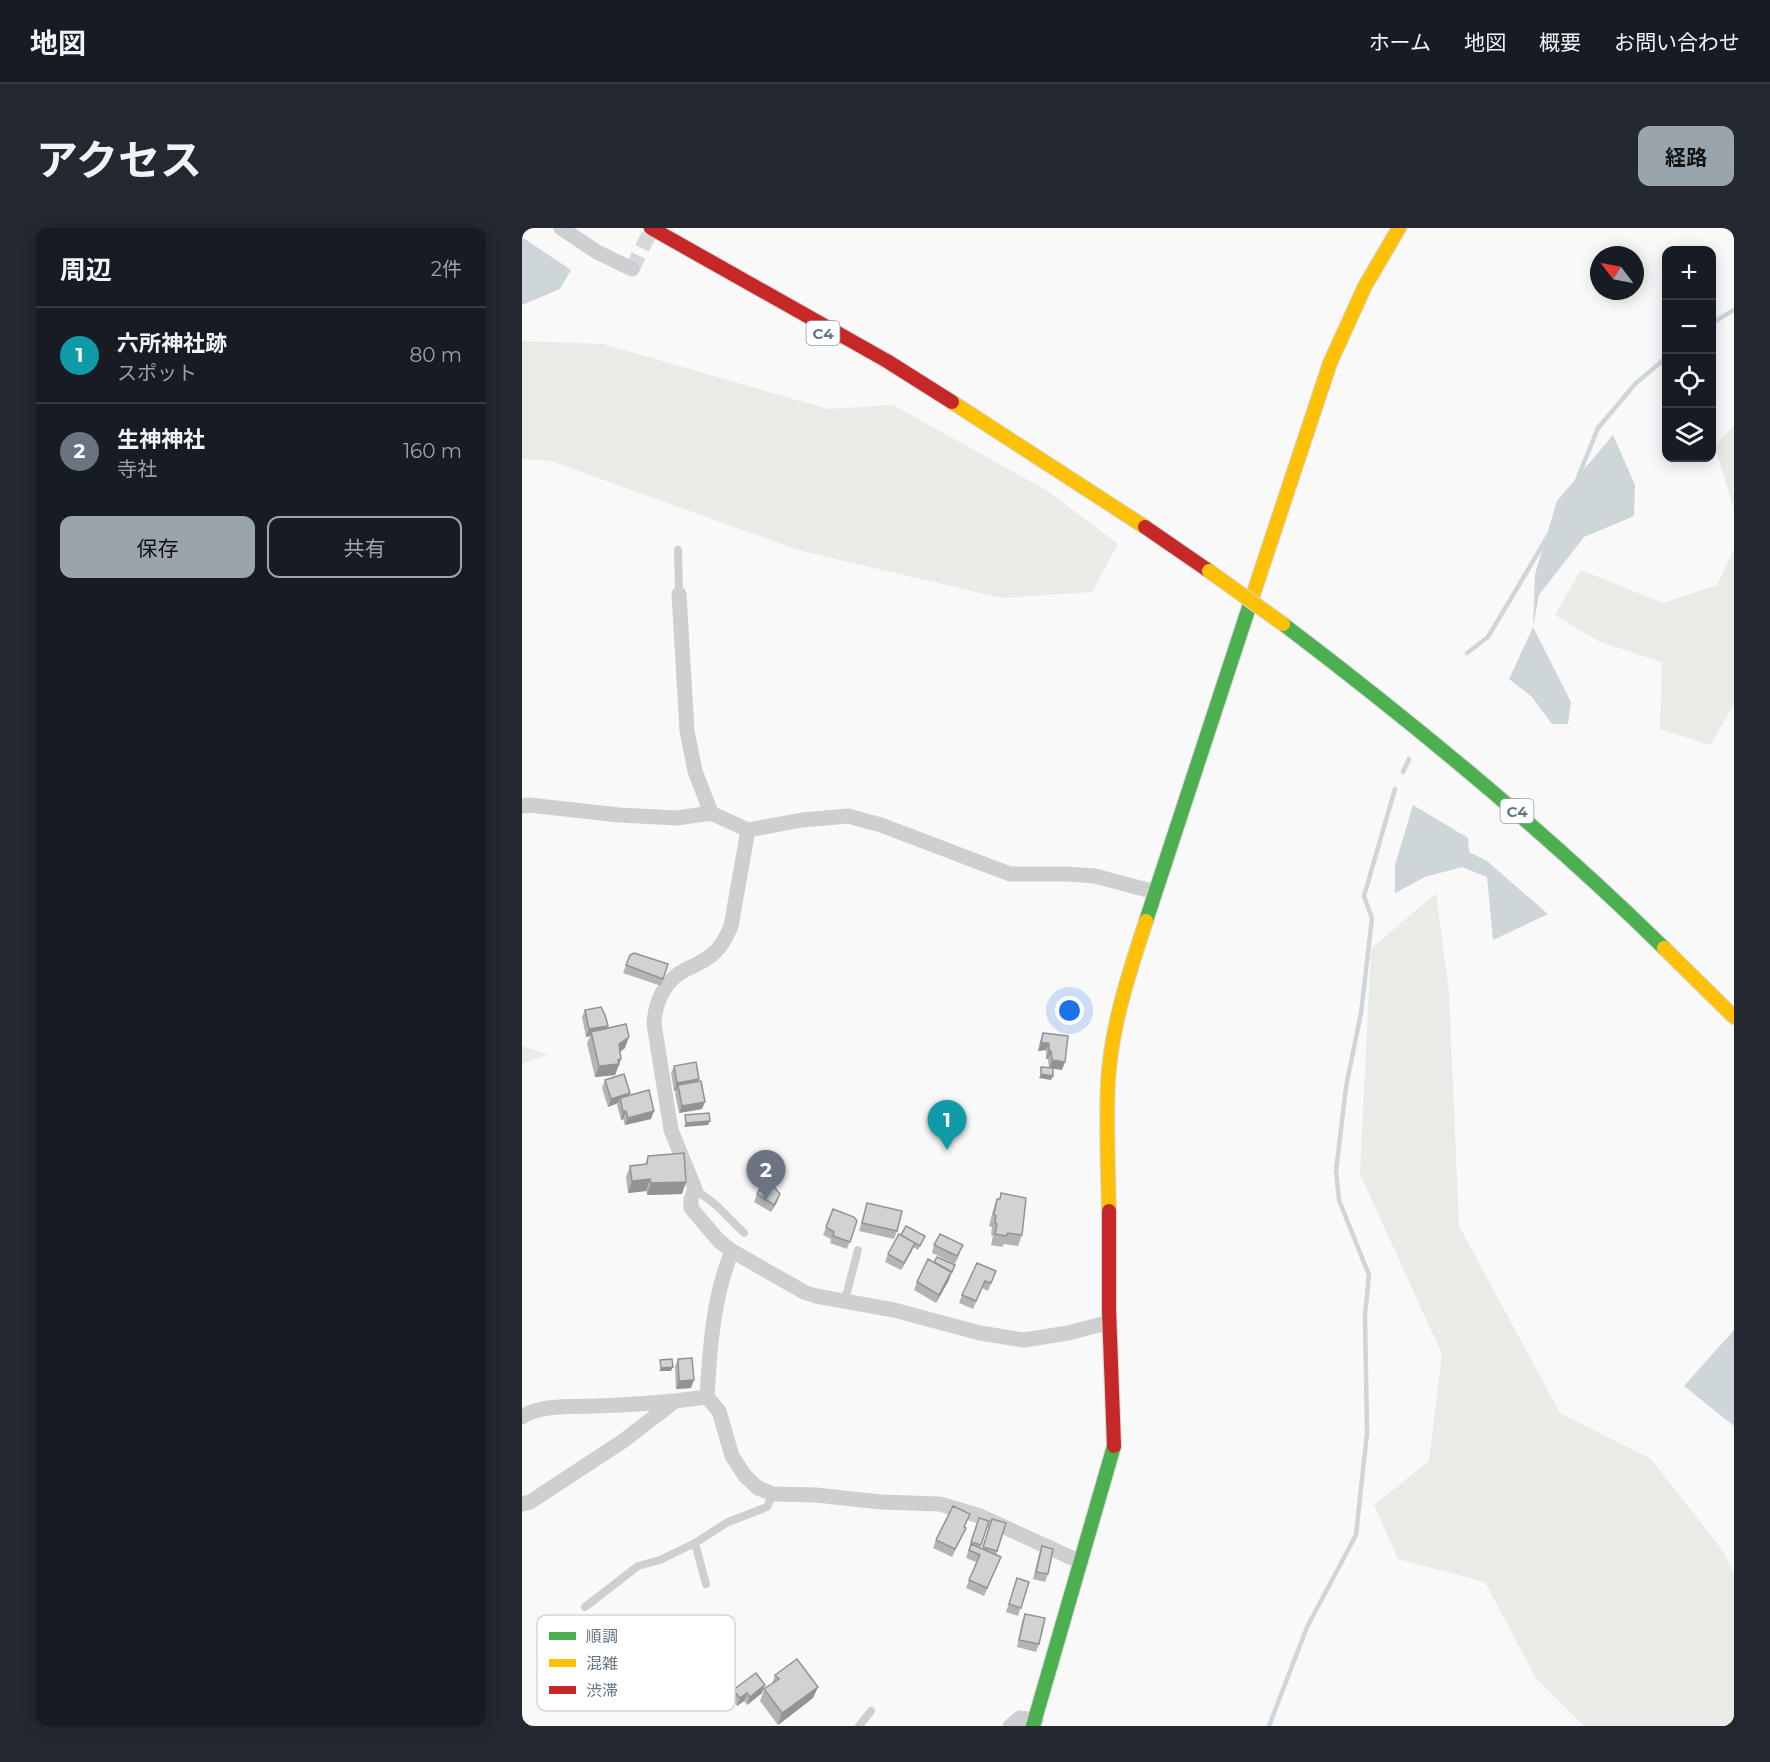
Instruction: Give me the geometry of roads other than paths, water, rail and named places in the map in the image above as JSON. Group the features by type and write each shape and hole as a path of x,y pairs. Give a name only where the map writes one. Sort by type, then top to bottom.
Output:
{"main road":[{"name":"C4","path":"636,228 1010,438"},
{"name":"C4","path":"651,228 887,361 1010,438 1209,571 1283,624 1387,704 1516,810 1646,929 1734,1017"},
{"path":"1035,1723 1114,1444 1110,1322 1108,1081 1116,1025 1131,967 1155,891 1330,363 1393,231"},
{"path":"700,240 805,305 887,361"}],"street":[{"path":"561,228 597,252 632,269"},
{"path":"679,594 687,731 694,771 711,813"},
{"path":"522,806 677,818 711,813 748,830 802,820 848,816 881,825 1010,874 1095,876 1155,891"},
{"path":"748,830 730,926 725,941 704,961 684,970 671,980 655,1010 654,1024 671,1130 695,1189 691,1198 691,1208 719,1241 732,1251 804,1292 816,1296 894,1310 980,1333 1024,1340 1068,1333 1110,1322"},
{"path":"732,1251 723,1273 711,1338 707,1397 719,1411 732,1456 758,1488 772,1494 940,1504 980,1516 1082,1562"},
{"path":"522,1417 529,1412 551,1408 647,1404 707,1397"},
{"path":"522,1504 530,1502 623,1441 675,1401"},
{"path":"1010,1726 1020,1718 1035,1723"}],"lane":[{"path":"678,550 679,594"},
{"path":"695,1189 717,1206 744,1233"},
{"path":"845,1300 858,1250"},
{"path":"585,1607 638,1566 660,1560 695,1543 728,1522 767,1507 772,1494"},
{"path":"695,1543 706,1584"},
{"path":"859,1726 871,1711"}],"waterway":[{"path":"1716,321 1734,310"},
{"path":"1577,480 1598,428 1636,383 1662,361"},
{"path":"1467,653 1488,637 1548,536"},
{"path":"1403,772 1409,759"},
{"path":"1269,1726 1307,1627 1356,1535 1367,1433 1365,1315 1369,1275 1339,1200 1336,1171 1346,1087 1361,1013 1372,918 1364,896 1395,789"}],"tunnel":[{"path":"632,269 652,228"}],"place":[{"name":"六所神社跡","path":"947,1150"},
{"name":"生神神社","path":"766,1200"}]}
